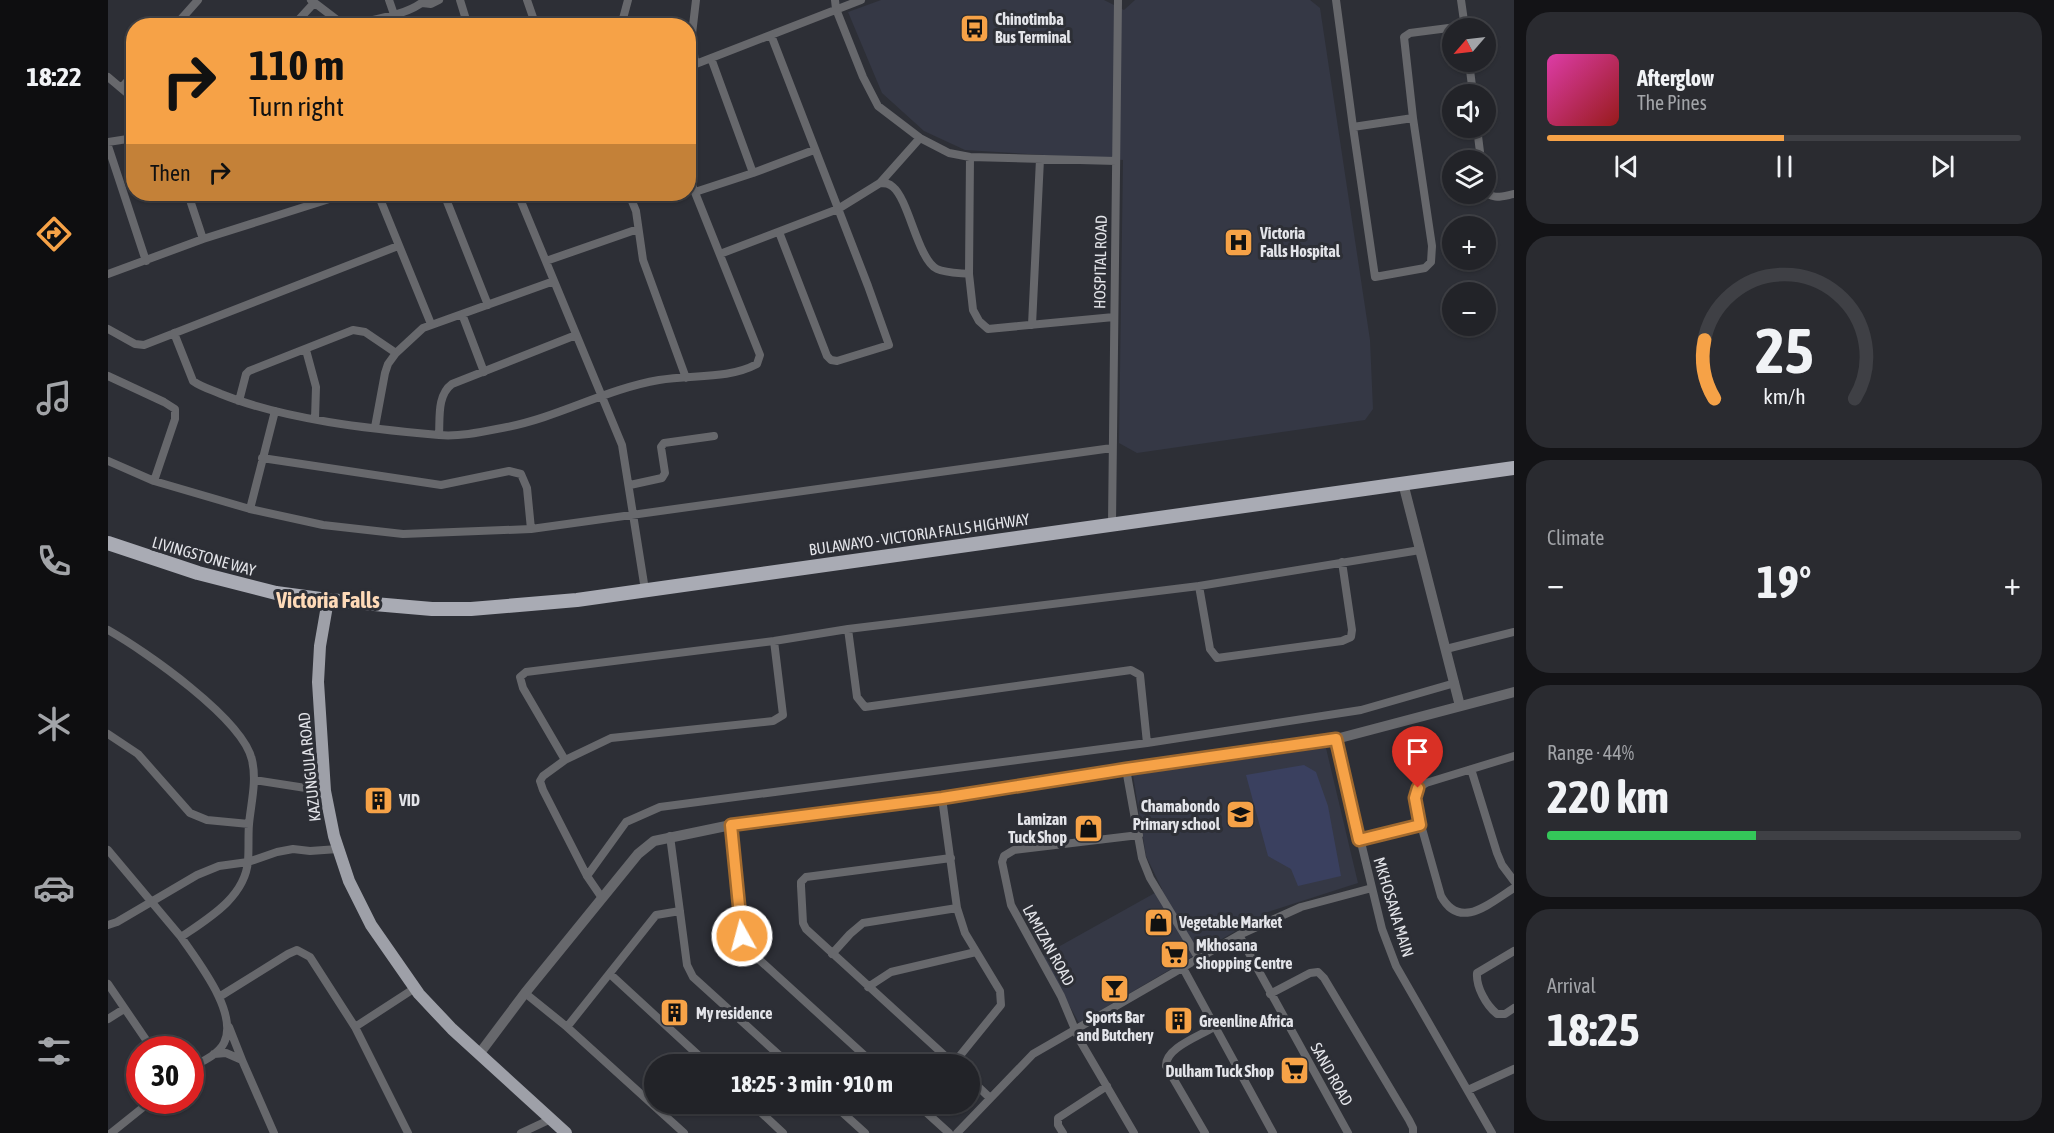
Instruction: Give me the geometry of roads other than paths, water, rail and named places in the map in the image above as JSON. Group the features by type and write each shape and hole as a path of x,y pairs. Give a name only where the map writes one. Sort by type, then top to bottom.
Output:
{"highway":[{"name":"BULAWAYO - VICTORIA FALLS HIGHWAY","path":"328,600 432,609 529,605 1514,468"},
{"name":"LIVINGSTONE WAY","path":"108,543 198,573 276,593 328,600"}],"main road":[{"name":"KAZUNGULA ROAD","path":"328,600 320,646 318,682 325,791 338,849 349,881 371,926 415,988 452,1029 567,1133"}],"street":[{"path":"183,18 198,0"},
{"path":"389,0 395,18"},
{"path":"378,18 423,2 431,4 439,0"},
{"path":"460,0 466,18"},
{"path":"526,0 533,18"},
{"path":"623,18 628,0"},
{"path":"694,18 696,0"},
{"path":"696,64 771,35 835,4 861,0"},
{"name":"HOSPITAL ROAD","path":"1112,524 1118,0"},
{"path":"1336,0 1375,277 1425,268 1431,262 1432,246 1413,118 1404,37 1408,33 1442,29"},
{"path":"1461,0 1464,18"},
{"path":"299,18 312,1 335,18"},
{"path":"835,4 863,77 878,106 920,138 949,153 970,157 1116,161"},
{"path":"771,35 889,345 843,360 831,360 827,356 779,232"},
{"path":"711,58 753,173"},
{"path":"108,77 126,91"},
{"path":"122,87 126,83"},
{"path":"1353,127 1413,118"},
{"path":"720,254 838,208 880,183 920,138"},
{"path":"126,140 108,144 126,199"},
{"path":"696,192 814,150"},
{"path":"970,157 969,274 973,310 983,325 988,329 1114,317"},
{"path":"1032,325 1040,159"},
{"path":"880,183 887,183 897,191 933,267 938,270 969,274"},
{"path":"174,333 193,381 239,401 315,419 439,435 508,427 658,380 727,375 757,364 760,355 696,194"},
{"path":"1496,197 1514,194"},
{"path":"127,201 146,261"},
{"path":"190,201 203,239"},
{"path":"108,274 313,201"},
{"path":"381,201 431,324"},
{"path":"447,201 488,305"},
{"path":"521,201 622,445 645,590"},
{"path":"632,201 636,211 643,260 686,378"},
{"path":"546,261 638,229"},
{"path":"108,329 139,345 398,246"},
{"path":"375,428 385,373 396,353 423,328 554,281"},
{"path":"462,314 484,372"},
{"path":"239,401 247,372 353,330 360,330 396,353"},
{"path":"439,435 441,400 445,389 452,384 576,335"},
{"path":"306,350 316,387 315,419"},
{"path":"108,376 175,409 175,419 154,481"},
{"path":"250,509 275,411"},
{"path":"630,485 662,478 665,472 661,447 664,443 714,436"},
{"path":"108,461 154,481 250,509 323,525 403,534 531,529 1112,448"},
{"path":"262,458 441,485 509,471 521,474 527,488 531,529"},
{"path":"1403,483 1460,706"},
{"path":"565,760 523,688 520,677 526,672 848,629 1199,586 1420,550"},
{"path":"1199,586 1210,649 1217,658 1342,641 1351,637 1353,630 1342,562"},
{"path":"848,629 857,697 865,707 1131,670 1140,675 1147,743"},
{"path":"108,630 174,674 199,694 239,735 248,748 252,762 254,780 248,862 244,878 238,892 182,937"},
{"path":"1446,649 1514,632"},
{"path":"602,898 587,876 543,790 540,781 543,776 565,760 611,738 773,721 783,715 774,640"},
{"path":"587,876 626,822 660,807 1147,743 1360,710 1455,683"},
{"path":"480,1053 602,898 645,846 654,841 731,825 942,798 1336,739 1514,692"},
{"path":"108,734 138,754 190,813 207,820 249,824"},
{"name":"MKHOSANA MAIN","path":"1336,739 1382,929 1396,966 1492,1133"},
{"path":"1514,756 1426,783 1418,788 1415,798 1420,825 1441,896 1446,905 1454,911 1466,913 1476,911 1514,888"},
{"path":"1126,769 1143,858 1150,878 1199,958"},
{"path":"1471,769 1497,853 1502,865 1514,880"},
{"path":"254,780 325,791"},
{"path":"942,798 957,908 965,933 1000,991 1001,1005 963,1054"},
{"path":"731,825 740,929 745,943 753,954 863,1054"},
{"path":"1359,840 1420,825"},
{"name":"LAMIZAN ROAD","path":"1134,1133 1076,1031 1060,996 1011,905 1002,862 1004,856 1014,850 1139,835"},
{"path":"670,837 687,965 693,977 778,1054"},
{"path":"108,925 219,866 248,862 293,849 338,849"},
{"path":"108,850 182,937 219,997 242,1060 274,1133"},
{"path":"944,1054 806,929 803,923 801,886 803,879 811,876 951,858"},
{"path":"957,1133 1033,1054 1239,936 1301,907 1372,888"},
{"path":"832,954 862,923 957,908"},
{"path":"567,1027 656,915 680,911"},
{"name":"SAND ROAD","path":"1239,936 1348,1133"},
{"path":"219,997 297,950 310,957 355,1027 408,1133"},
{"path":"1514,951 1477,973 1476,981 1490,1009 1497,1014 1504,1014 1514,1008"},
{"path":"868,987 891,972 976,952"},
{"path":"1183,968 1273,1133"},
{"path":"1270,994 1311,973 1318,972 1324,978 1413,1128 1413,1133"},
{"path":"609,974 697,1054"},
{"path":"108,984 143,1036"},
{"path":"355,1027 415,988"},
{"path":"525,993 567,1027 684,1133"},
{"path":"108,1019 124,1009"},
{"path":"204,1060 224,1045 228,1024"},
{"path":"1205,1133 1166,1066 1166,1059 1171,1052 1214,1027"},
{"path":"214,1054 226,1053 242,1060"},
{"path":"1468,1090 1514,1069"},
{"path":"1063,1133 1058,1125 1058,1118 1107,1086"},
{"path":"980,1088 990,1098"},
{"path":"111,1133 135,1114"},
{"path":"763,1114 783,1133"},
{"path":"843,1114 860,1131"},
{"path":"928,1114 949,1133"},
{"path":"521,1133 551,1119"}],"place":[{"name":"Chinotimba Bus Terminal","path":"974,28"},
{"name":"Victoria Falls Hospital","path":"1239,242"},
{"name":"VID","path":"378,800"},
{"name":"Chamabondo Primary school","path":"1241,815"},
{"name":"Lamizan Tuck Shop","path":"1088,828"},
{"name":"Vegetable Market","path":"1158,922"},
{"name":"Mkhosana Shopping Centre","path":"1175,954"},
{"name":"Sports Bar and Butchery","path":"1115,989"},
{"name":"My residence","path":"675,1013"},
{"name":"Greenline Africa","path":"1178,1021"},
{"name":"Dulham Tuck Shop","path":"1295,1071"}],"district":[{"name":"Victoria Falls","path":"328,600"}]}
